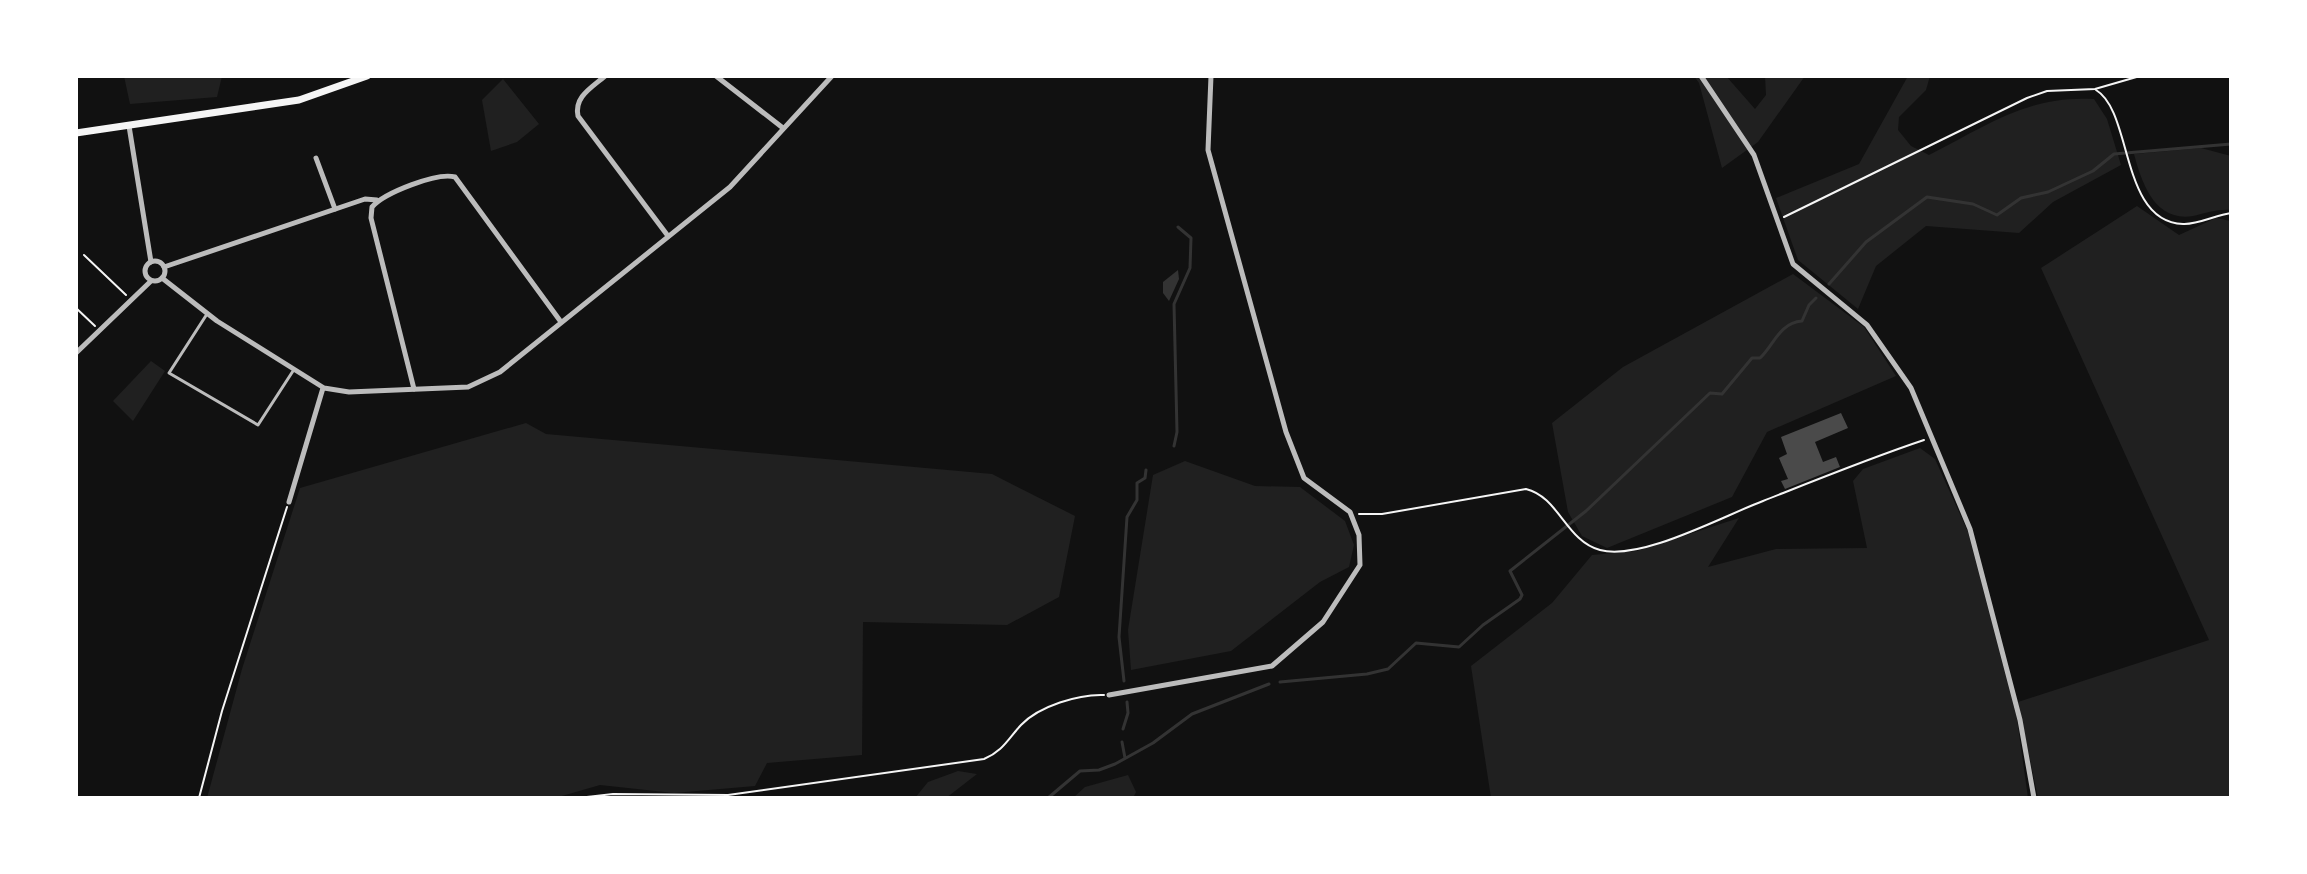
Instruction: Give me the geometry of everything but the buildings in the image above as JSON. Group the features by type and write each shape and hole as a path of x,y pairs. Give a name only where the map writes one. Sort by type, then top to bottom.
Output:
{"main road":[{"path":"76,133 299,100 367,76"}],"street":[{"path":"605,76 581,97 576,107 578,116 668,236"},
{"path":"716,76 783,128"},
{"path":"162,278 207,314 323,388 349,392 468,387 485,381 730,187 832,76"},
{"path":"1109,695 1272,666 1323,622 1360,565 1359,535 1350,512 1304,478 1294,455 1208,150 1211,76"},
{"path":"1701,76 1754,155 1793,264 1867,325 1884,344 1911,388 1970,529 2020,720 2034,798"},
{"path":"129,126 151,262 144,271 151,281"},
{"path":"316,158 335,209"},
{"path":"164,267 365,199 378,200 442,175 455,177 561,322"},
{"path":"378,200 372,207 371,218 414,389"},
{"path":"151,262 159,262 164,267"},
{"path":"162,278 164,267"},
{"path":"76,353 130,299 151,281 162,278"},
{"path":"289,502 323,388"}],"lane":[{"path":"207,314 169,373 258,425 293,371"}],"path":[{"path":"1776,220 1898,164 1997,109 2047,91 2095,89 2140,76"},
{"path":"2095,89 2112,110 2140,191 2159,214 2185,225 2231,213"},
{"path":"84,255 130,299"},
{"path":"76,308 98,330"},
{"path":"1350,512 1382,514 1526,489 1542,495 1572,533 1596,549 1624,552 1670,538 1933,438"},
{"path":"199,798 222,711 289,502"},
{"path":"578,798 613,794 728,795 984,759 1000,752 1023,722 1082,695 1109,695"}],"shaded area":[{"path":"124,76 222,76 217,97 130,104"},
{"path":"1694,76 1726,76 1755,109 1766,95 1765,76 1805,76 1758,142 1722,168 1699,83"},
{"path":"1908,76 1930,76 1926,90 1899,117 1898,130 1911,146 1929,155 1989,123 2028,107 2070,99 2094,99 2107,119 2121,165 2053,202 2019,233 1926,226 1876,266 1858,309 1798,260 1776,198 1859,164"},
{"path":"503,79 539,124 517,142 491,151 482,100"},
{"path":"2201,148 2231,156 2231,210 2193,216 2169,213 2160,207 2146,188 2134,154"},
{"path":"2137,206 2179,235 2216,218 2231,221 2231,798 2038,798 2018,702 2209,640 2041,268"},
{"path":"1178,270 1179,279 1169,301 1163,293 1163,282"},
{"path":"1793,274 1864,327 1896,376 1767,432 1732,497 1607,548 1582,536 1568,512 1552,423 1623,367"},
{"path":"151,361 165,371 133,421 113,401"},
{"path":"526,423 546,434 992,474 1075,516 1059,597 1007,625 863,622 862,755 767,763 755,786 674,793 600,785 555,798 207,798 242,669 300,488"},
{"path":"1920,448 1935,459 1968,532 2017,719 2028,798 1491,798 1471,666 1552,603 1592,555 1637,551 1739,518 1708,567 1776,549 1867,548 1853,481 1863,469"},
{"path":"1185,461 1255,486 1300,487 1345,521 1354,545 1349,567 1320,582 1231,651 1131,670 1128,630 1153,475"},
{"path":"958,771 977,774 946,798 915,798 928,782"},
{"path":"1128,775 1136,792 1133,798 1073,798 1085,787"}],"waterway":[{"path":"1829,284 1866,242 1927,197 1973,204 1997,215 2021,198 2048,192 2093,171 2114,154 2231,144"},
{"path":"1174,446 1177,432 1174,304 1190,268 1191,238 1178,227"},
{"path":"1280,682 1367,674 1388,669 1416,643 1459,647 1483,625 1520,599 1522,595 1510,571 1586,511 1710,393 1722,394 1752,358 1760,358 1782,330 1802,321 1816,298"},
{"path":"1124,681 1119,637 1127,517 1137,500 1137,483 1145,478 1146,470"},
{"path":"1048,798 1080,771 1099,770 1115,764 1153,743 1192,714 1269,684"},
{"path":"1123,729 1128,713 1127,702"},
{"path":"1122,742 1125,758"}]}
